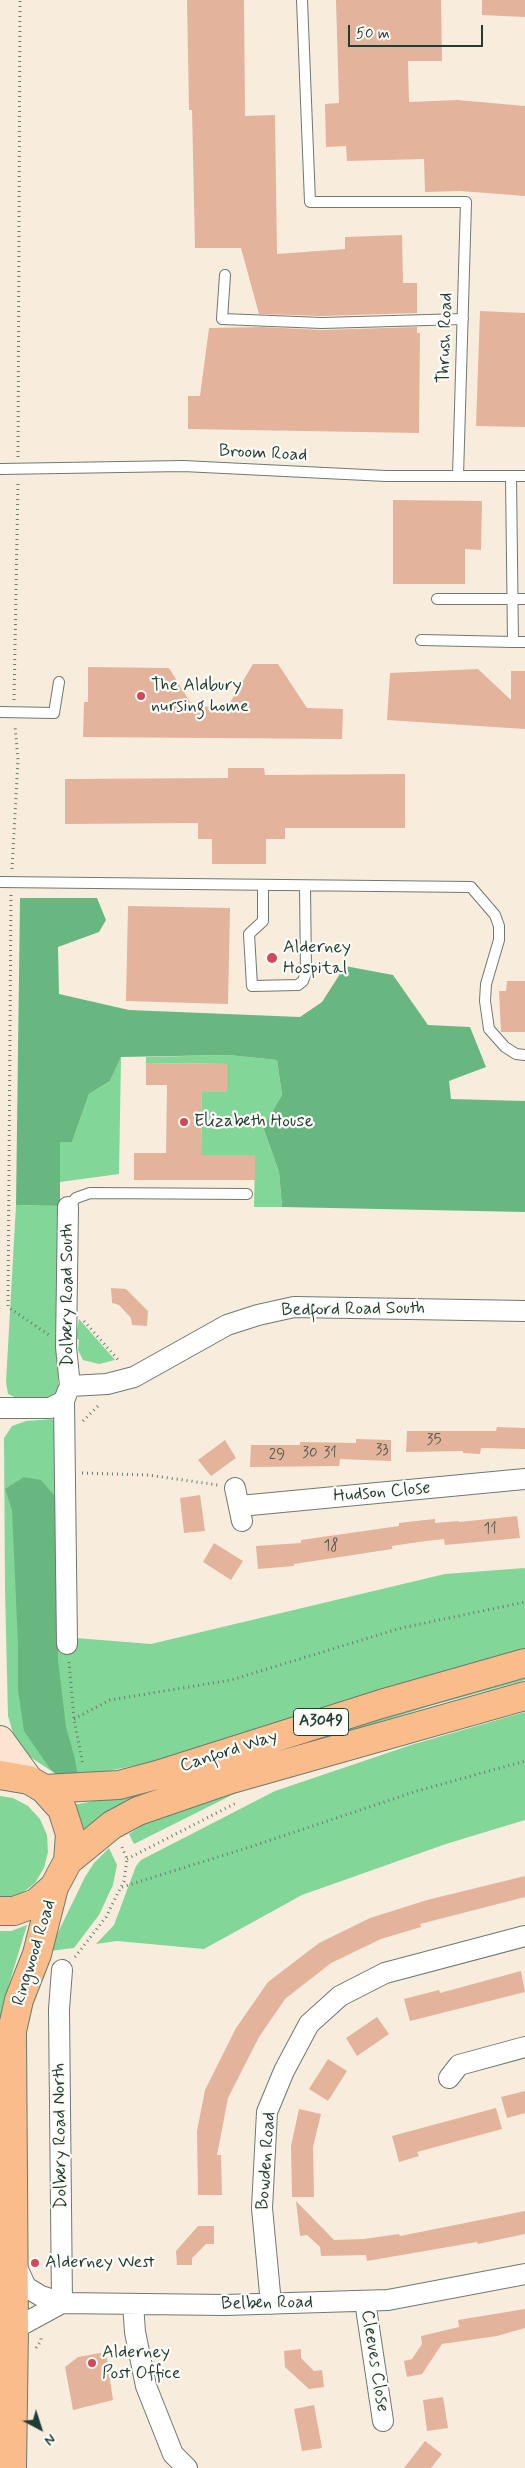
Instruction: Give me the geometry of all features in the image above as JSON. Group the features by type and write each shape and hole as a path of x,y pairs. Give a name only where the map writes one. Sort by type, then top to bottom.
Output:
{"highway":[{"name":"Canford Way","path":"37,1785 118,1785 157,1775 381,1704 525,1663"},
{"name":"Canford Way","path":"68,1861 112,1825 138,1811 228,1780 525,1696"},
{"name":"A3049","path":"0,1775 37,1785 62,1809 70,1834 68,1861 54,1887 36,1903 14,1911 0,1911"},
{"name":"Ringwood Road","path":"12,2468 14,2260 12,2031 19,2000 37,1954 54,1887"}],"main road":[{"path":"0,1740 37,1785"}],"street":[{"name":"Dolbery Road South","path":"67,1644 66,1309 68,1207"},
{"name":"Bedford Road South","path":"0,1408 50,1408 67,1394 134,1377 227,1326 258,1314 294,1308 525,1311"},
{"name":"Hudson Close","path":"239,1505 525,1480"},
{"name":"Bowden Road","path":"271,2304 262,2208 267,2112 284,2071 309,2024 340,1996 385,1973 525,1936"},
{"name":"Dolbery Road North","path":"62,1970 59,2009 62,2302"},
{"path":"449,2078 459,2066 525,2047"},
{"path":"14,2260 26,2287 41,2296 62,2302"},
{"name":"Belben Road","path":"14,2329 62,2302 271,2304 388,2300 525,2274"},
{"name":"Cleeves Close","path":"365,2301 383,2421"},
{"path":"133,2304 135,2332 146,2386 173,2454 187,2468"}],"lane":[{"name":"Thrush Road","path":"302,0 310,202 466,202 458,476"},
{"path":"225,275 222,319 322,323 463,318"},
{"name":"Broom Road","path":"0,469 183,466 386,476 525,476"},
{"path":"511,476 513,642"},
{"path":"438,599 525,599"},
{"path":"421,640 525,642"},
{"path":"0,712 54,712 58,682"},
{"path":"0,882 471,887 495,915 499,926 499,940 486,984 485,1002 488,1029 505,1047 516,1054 525,1055"},
{"path":"263,885 263,921 249,934 252,986 298,985 305,977 305,886"},
{"name":"Dolbery Road South","path":"68,1207 76,1198 90,1193 247,1194"}],"path":[{"path":"20,0 18,468 14,712 18,760 12,882 8,1307 66,1347"},
{"path":"66,1309 76,1311 134,1377"},
{"path":"66,1431 76,1427 107,1397 107,1384"},
{"path":"66,1473 148,1475 220,1485 239,1505"},
{"path":"74,1719 110,1700 231,1680 401,1628 525,1602"},
{"path":"67,1644 74,1719 84,1770"},
{"path":"122,1887 253,1846 417,1791 525,1761"},
{"path":"62,1970 106,1917 122,1887 128,1859 119,1841"}],"green space":[{"path":"20,898 97,898 106,920 99,932 58,947 59,994 129,1010 300,1017 322,1002 345,966 393,975 428,1025 470,1027 486,1067 449,1081 451,1099 525,1101 525,1212 282,1207 279,1172 263,1127 282,1095 277,1060 228,1055 121,1057 110,1081 89,1094 72,1142 60,1142 60,1206 16,1205"},
{"path":"228,1055 277,1060 282,1095 263,1127 279,1172 282,1207 254,1207 255,1155 201,1155 202,1092 227,1091 227,1064 146,1063 146,1057"},
{"path":"121,1057 119,1174 60,1182 60,1142 72,1142 89,1094 110,1081"},
{"path":"16,1205 60,1206 58,1393 46,1400 21,1400 8,1394 6,1382"},
{"path":"79,1319 115,1360 99,1364 83,1360 78,1350 79,1340 76,1338"},
{"path":"54,1419 59,1424 76,1638 151,1644 445,1574 525,1568 525,1658 166,1759 70,1779 59,1776 21,1751 8,1716 5,1590 4,1438 12,1426 26,1421"},
{"path":"24,1477 41,1480 59,1501 58,1660 66,1727 78,1778 59,1776 51,1770 24,1731 18,1690 12,1510 5,1489"},
{"path":"525,1671 525,1680 430,1706 225,1770 111,1812 80,1831 73,1805 125,1795"},
{"path":"525,1712 525,1820 446,1844 302,1895 204,1949 117,1941 96,1944 114,1925 136,1866 141,1860 275,1791 411,1745"},
{"path":"254,1784 134,1844 129,1834 149,1821"},
{"path":"0,1796 13,1798 28,1806 40,1819 47,1835 48,1852 44,1868 35,1883 21,1894 5,1899 0,1899"},
{"path":"109,1848 117,1865 113,1885 99,1915 74,1948 49,1951 85,1877 94,1863"},
{"path":"27,1925 2,2007 0,2027 0,1931 11,1931"}],"building":[{"path":"187,0 244,0 245,116 275,115 277,254 345,249 345,237 402,235 403,283 417,283 417,313 322,316 259,314 241,248 195,248 192,110 189,110"},
{"path":"336,0 441,0 442,61 408,61 409,102 457,100 525,106 525,196 460,191 425,192 424,159 347,161 346,146 326,147 325,104 339,103"},
{"path":"482,0 525,0 525,17 482,15"},
{"path":"480,311 525,313 525,427 476,426"},
{"path":"262,327 322,330 417,327 417,333 420,333 419,433 188,429 188,396 200,396 209,328"},
{"path":"393,500 482,501 481,550 465,549 465,584 393,584"},
{"name":"The Aldbury nursing home","path":"253,664 278,664 307,708 343,709 342,739 83,737 84,702 88,702 88,667 169,668 193,707 228,706"},
{"path":"478,669 511,700 511,671 525,671 525,729 387,720 390,673"},
{"path":"228,768 264,768 265,775 405,774 405,828 285,828 285,839 266,839 266,864 212,864 212,839 198,839 198,823 65,824 65,779 228,778"},
{"path":"128,906 230,908 228,1004 126,1001"},
{"path":"507,981 525,981 525,1032 501,1032 499,991 506,991"},
{"name":"Elizabeth House","path":"146,1063 227,1064 227,1092 202,1092 201,1155 255,1155 255,1180 134,1180 134,1153 166,1153 167,1085 146,1085"},
{"path":"111,1288 126,1289 148,1311 147,1326 132,1325 131,1318 119,1305 112,1303"},
{"path":"497,1427 525,1428 525,1449 481,1448 480,1454 463,1453 463,1451 406,1452 407,1431 496,1431"},
{"path":"356,1439 391,1440 391,1461 340,1459 339,1466 250,1467 251,1445 300,1445 300,1442 356,1443"},
{"path":"225,1440 236,1458 211,1476 198,1460"},
{"path":"200,1495 205,1531 184,1533 180,1498"},
{"path":"517,1516 520,1538 445,1545 444,1539 418,1542 392,1546 392,1549 294,1564 294,1566 258,1569 256,1546 301,1543 301,1540 399,1526 399,1523 416,1521 435,1519 435,1523 459,1522"},
{"path":"214,1543 243,1561 231,1580 203,1562"},
{"path":"525,1876 525,1897 420,1924 421,1927 381,1939 331,1963 285,1999 259,2037 228,2098 217,2155 221,2155 222,2195 198,2195 197,2131 205,2090 236,2028 268,1982 319,1943 370,1918 427,1900"},
{"path":"521,1971 525,1992 410,2021 404,1999 439,1990 440,1993"},
{"path":"377,2017 389,2034 357,2056 346,2038"},
{"path":"328,2059 347,2071 328,2101 309,2089"},
{"path":"525,2091 525,2113 507,2118 501,2097"},
{"path":"496,2108 502,2129 417,2152 419,2156 399,2162 392,2136"},
{"path":"299,2109 321,2114 313,2147 314,2197 292,2197 291,2146"},
{"path":"296,2201 334,2240 364,2239 399,2234 400,2236 525,2211 525,2234 478,2244 477,2242 367,2261 366,2255 321,2256 320,2247 307,2235 300,2236"},
{"path":"198,2226 214,2226 214,2244 206,2244 192,2258 192,2265 177,2265 176,2251"},
{"path":"525,2309 525,2328 497,2336 442,2344 422,2374 407,2377 404,2361 412,2359 422,2344 421,2336 459,2327 458,2320"},
{"path":"301,2349 301,2358 314,2371 322,2370 324,2387 309,2389 285,2367 284,2351"},
{"path":"106,2352 113,2400 73,2410 65,2367 78,2357"},
{"path":"443,2397 448,2428 427,2431 423,2400"},
{"path":"314,2405 322,2448 302,2451 294,2409"},
{"path":"425,2441 442,2454 431,2468 404,2468"}],"place":[{"name":"The Aldbury nursing home","path":"141,696"},
{"name":"Alderney Hospital","path":"272,958"},
{"name":"Elizabeth House","path":"184,1122"},
{"name":"Alderney West","path":"35,2263"},
{"name":"Alderney Post Office","path":"92,2363"}]}
